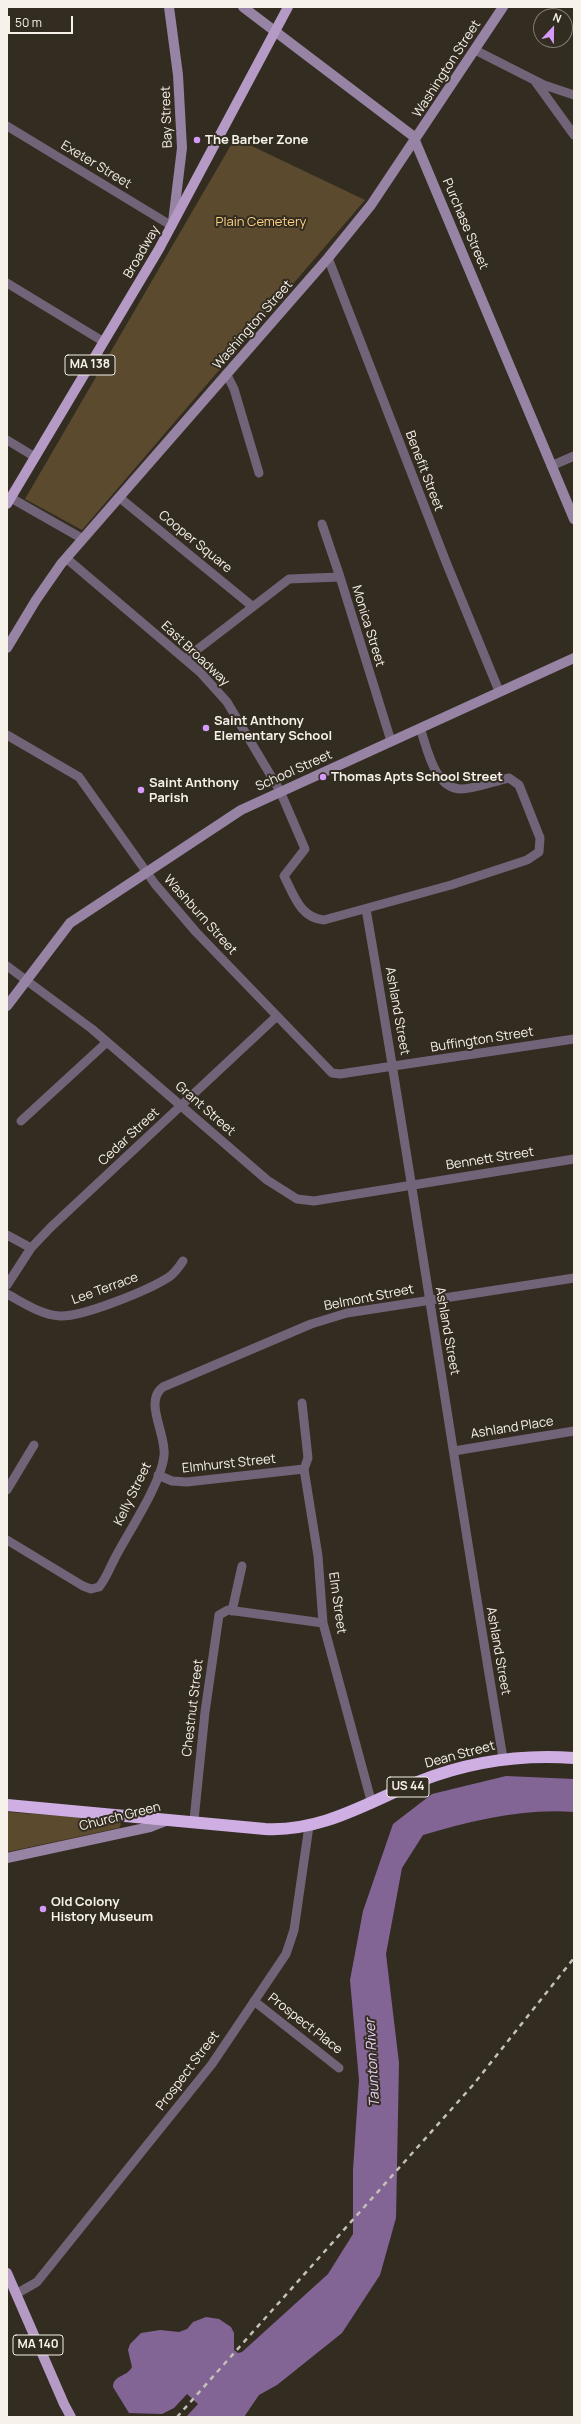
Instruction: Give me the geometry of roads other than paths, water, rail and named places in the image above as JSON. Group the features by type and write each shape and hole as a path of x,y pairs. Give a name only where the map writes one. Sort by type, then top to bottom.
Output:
{"highway":[{"name":"Dean Street","path":"172,1818 274,1829 309,1826 335,1819 372,1804 420,1781 468,1766 503,1758 534,1756 574,1758"},
{"name":"Church Green","path":"7,1805 172,1818"}],"main road":[{"name":"Broadway","path":"9,501 172,226 288,7"},
{"name":"MA 140","path":"7,2273 64,2404 72,2417"}],"street":[{"name":"Bay Street","path":"169,7 178,75 182,148 172,226"},
{"name":"Purchase Street","path":"244,7 410,133 415,140 574,519"},
{"name":"Washington Street","path":"7,648 39,594 66,558 120,498 328,258 379,195 503,7"},
{"path":"475,50 534,80 574,95"},
{"path":"534,80 574,135"},
{"name":"Exeter Street","path":"7,126 172,226"},
{"name":"Benefit Street","path":"328,258 440,547 499,692"},
{"path":"7,283 104,342"},
{"path":"227,375 234,388 259,473"},
{"path":"7,440 35,457"},
{"path":"551,466 574,456"},
{"name":"Cooper Square","path":"120,498 252,606"},
{"path":"9,501 83,539"},
{"path":"322,524 340,577"},
{"name":"East Broadway","path":"66,558 207,678 227,702 280,791"},
{"name":"Monica Street","path":"185,659 289,579 340,577 391,742"},
{"name":"School Street","path":"7,1006 67,926 241,810 574,658"},
{"path":"280,791 305,849 284,876 300,907 311,918 324,920 366,909 527,860 539,852 540,838 519,785 514,780 509,778 465,788 450,786 438,774 420,728"},
{"name":"Washburn Street","path":"7,735 79,776 146,873 192,927 332,1073 340,1074 394,1066"},
{"name":"Ashland Street","path":"366,909 394,1066 428,1300 454,1451 476,1604 503,1758"},
{"name":"Grant Street","path":"7,966 107,1042 267,1180 297,1199 314,1201 410,1184"},
{"name":"Cedar Street","path":"7,1285 31,1248 277,1016"},
{"name":"Buffington Street","path":"394,1066 574,1039"},
{"path":"21,1121 107,1042"},
{"name":"Bennett Street","path":"410,1184 574,1159"},
{"path":"7,1235 31,1248"},
{"name":"Lee Terrace","path":"7,1294 48,1314 60,1316 82,1314 159,1282 175,1273 183,1261"},
{"name":"Belmont Street","path":"158,1390 170,1383 311,1324 347,1313 574,1278"},
{"name":"Kelly Street","path":"7,1540 83,1586 94,1589 103,1583 158,1475 164,1455 162,1436 154,1405 155,1396 158,1390"},
{"name":"Elm Street","path":"302,1403 308,1458 304,1469 318,1556 323,1623 372,1804"},
{"name":"Ashland Place","path":"454,1451 574,1431"},
{"path":"7,1490 34,1445"},
{"name":"Elmhurst Street","path":"158,1475 172,1481 187,1482 304,1469"},
{"path":"242,1566 232,1611 323,1623"},
{"name":"Chestnut Street","path":"194,1820 217,1621 222,1611 232,1611"},
{"name":"Church Green","path":"7,1858 150,1827 172,1818"},
{"name":"Prospect Street","path":"16,2294 32,2286 40,2279 212,2064 286,1954 292,1940 309,1826"},
{"name":"Prospect Place","path":"254,2001 339,2068"}],"water":[{"name":"Taunton River","path":"506,1776 574,1779 574,1812 555,1811 516,1814 460,1825 423,1835 402,1868 386,1954 399,2063 396,2218 380,2275 342,2333 277,2385 259,2395 244,2417 186,2417 198,2404 187,2394 174,2408 162,2414 129,2413 113,2387 115,2380 127,2373 132,2367 128,2350 130,2344 141,2333 160,2330 179,2332 187,2329 193,2322 206,2317 219,2319 231,2327 234,2333 234,2350 238,2353 242,2352 328,2274 353,2234 353,2170 359,2080 350,1980 363,1911 393,1824 432,1794"}],"railway":[{"path":"177,2417 473,2085 574,1958"}],"place":[{"name":"The Barber Zone","path":"197,140"},
{"name":"Saint Anthony Elementary School","path":"206,728"},
{"name":"Thomas Apts School Street","path":"323,777"},
{"name":"Saint Anthony Parish","path":"141,790"},
{"name":"Old Colony History Museum","path":"43,1909"}],"park label":[{"name":"Plain Cemetery","path":"261,222"}]}
